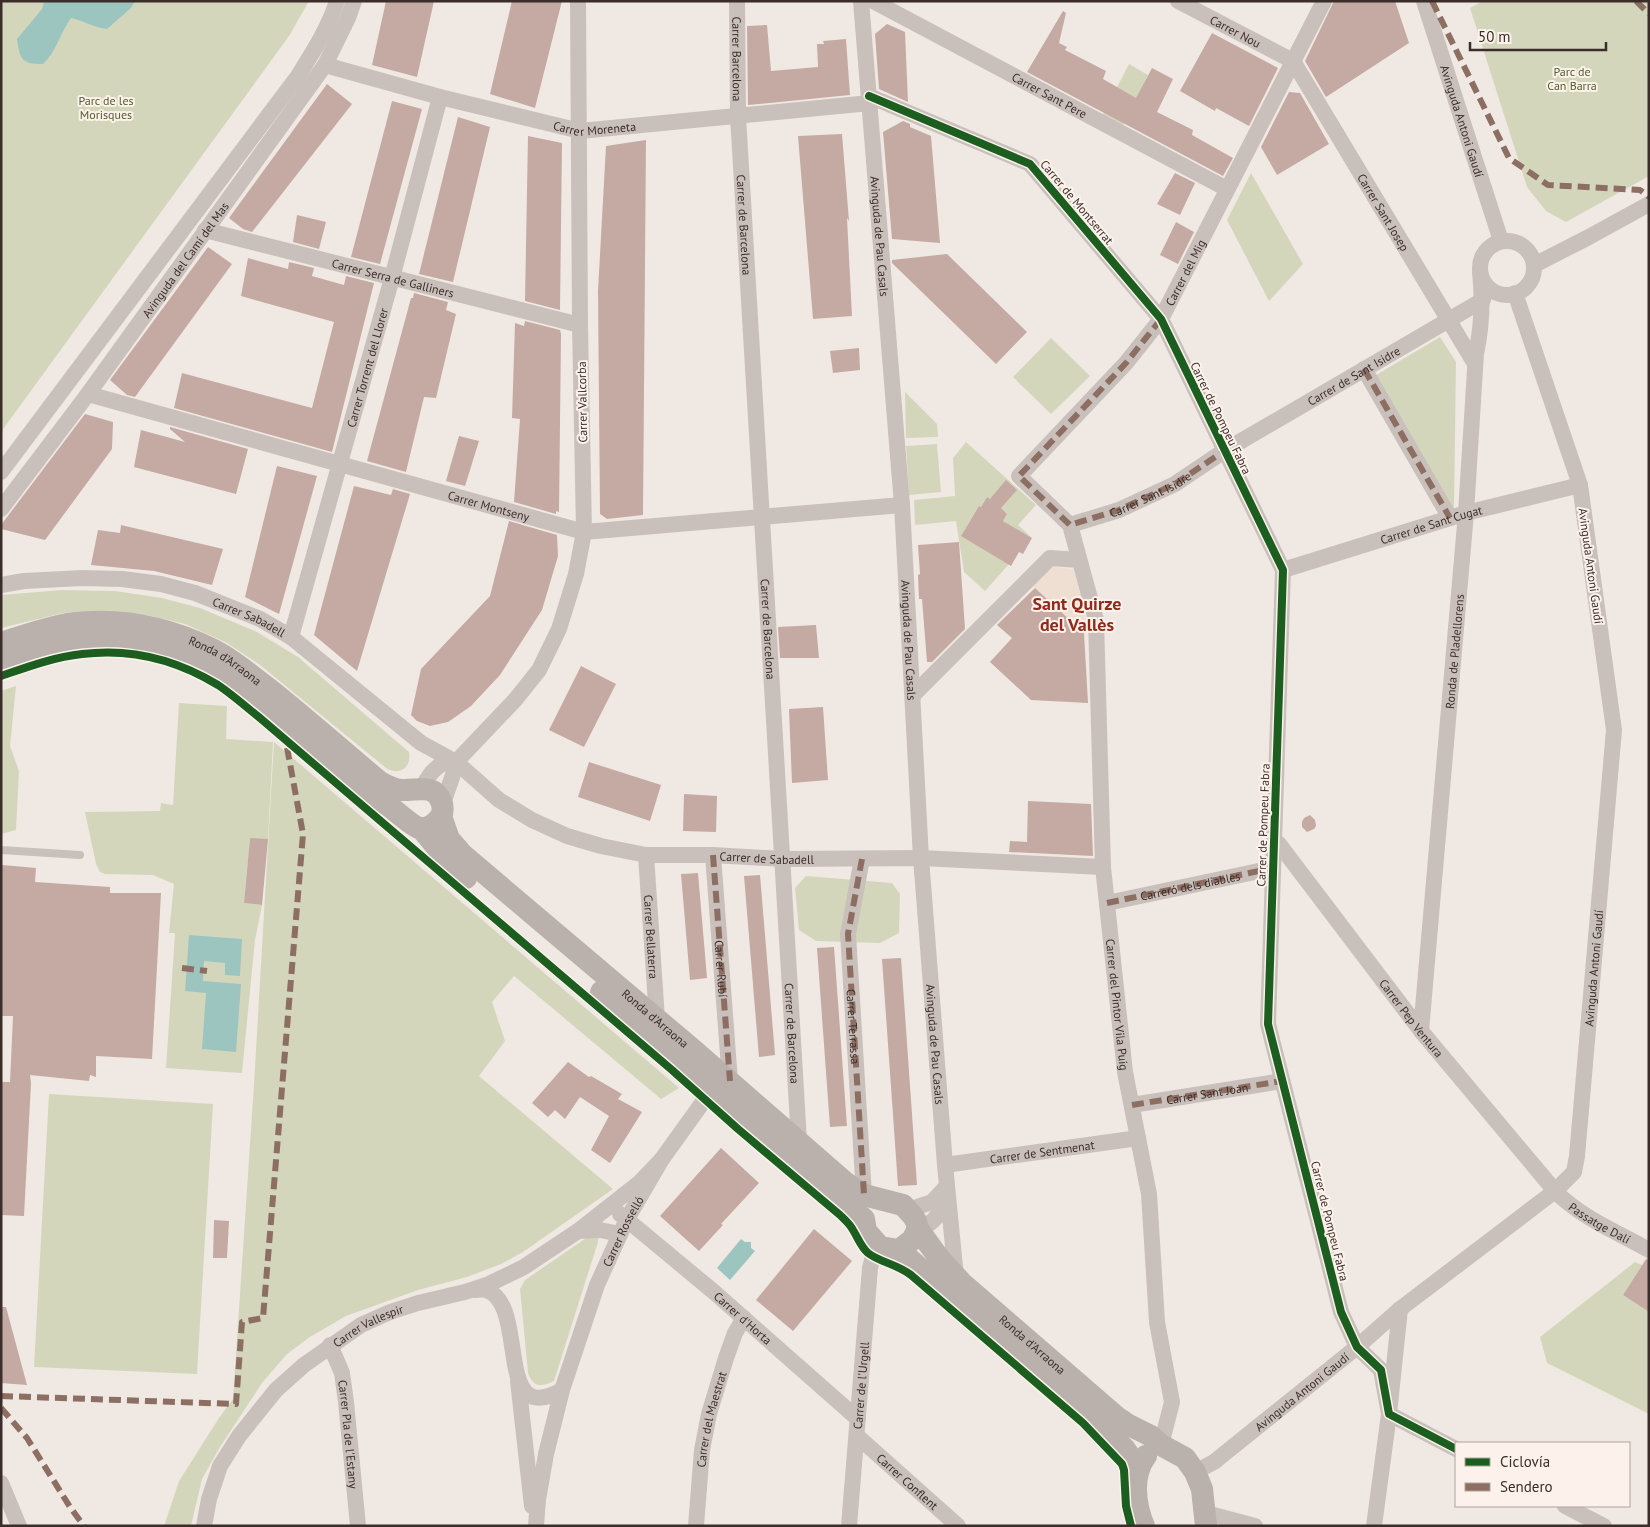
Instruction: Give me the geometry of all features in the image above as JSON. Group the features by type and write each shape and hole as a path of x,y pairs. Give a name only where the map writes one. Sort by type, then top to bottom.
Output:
{"street":[{"name":"Avinguda del Camí del Mas","path":"1,472 298,76 315,50 330,21 336,1"},
{"name":"Avinguda del Camí del Mas","path":"1,509 88,394 325,65 348,18 354,1"},
{"name":"Carrer Vallcorba","path":"442,811 456,762 515,700 539,670 559,630 576,574 584,532 580,325 578,1"},
{"name":"Carrer Barcelona","path":"737,1 738,116"},
{"name":"Avinguda de Pau Casals","path":"861,1 902,505 921,858 945,1165 956,1277"},
{"name":"Carrer Sant Pere","path":"873,1 1227,189"},
{"name":"Carrer Nou","path":"1178,1 1293,61"},
{"name":"Carrer del Mig","path":"1070,525 1019,476 1126,363 1161,319 1324,1"},
{"name":"Avinguda Antoni Gaudí","path":"1424,1 1501,241"},
{"name":"Carrer Sant Josep","path":"1293,61 1475,364"},
{"name":"Carrer Moreneta","path":"325,65 580,131 738,116 869,100"},
{"name":"Carrer Torrent del Llorer","path":"291,636 392,278 440,96"},
{"name":"Carrer de Montserrat","path":"869,100 1030,164 1161,319"},
{"name":"Carrer de Barcelona","path":"738,116 799,1141"},
{"path":"1534,265 1649,204"},
{"name":"Carrer Serra de Galliners","path":"205,230 580,325"},
{"path":"1501,241 1515,241 1523,246 1530,253 1534,265 1533,276 1529,284 1524,289 1506,295 1496,292 1483,281 1480,272 1480,262 1485,251 1492,244 1501,241"},
{"name":"Ronda de Pladellorens","path":"1421,1031 1466,513 1475,364 1481,330 1482,300 1480,272"},
{"name":"Avinguda Antoni Gaudí","path":"1195,1472 1214,1462 1357,1347 1400,1309 1555,1191 1574,1172 1577,1156 1614,730 1580,485 1515,293"},
{"name":"Carrer de Sant Isidre","path":"1224,451 1482,300"},
{"name":"Carrer de Pompeu Fabra","path":"1161,319 1283,570 1268,1024 1341,1312 1357,1347"},
{"path":"1364,369 1450,518"},
{"name":"Carrer Montseny","path":"88,394 584,532 902,505"},
{"name":"Carrer Sant Isidre","path":"1070,525 1119,510 1175,484 1224,451"},
{"name":"Carrer de Sant Cugat","path":"1283,570 1466,513 1580,485"},
{"name":"Carrer del Pintor Vila Puig","path":"1070,525 1096,620 1103,867 1126,1072 1149,1194 1157,1322 1172,1402 1161,1445"},
{"path":"913,695 1050,558 1079,560"},
{"name":"Carrer Sabadell","path":"1,585 24,580 122,579 161,584 195,593 260,619 291,636 421,743 456,762"},
{"name":"Ronda d'Arraona","path":"1,643 67,624 97,622 128,623 163,629 216,651 237,665 278,696 380,782 391,788 432,790 438,796 450,839 463,855 657,1019 721,1085 746,1115 864,1219 866,1232 890,1249 1106,1430 1124,1448 1139,1469"},
{"name":"Ronda d'Arraona","path":"1,661 69,641 97,639 127,640 158,645 185,655 208,665 228,678 364,790 413,823 453,867 721,1085 799,1141 846,1183 864,1195 903,1205 939,1258 956,1277 1118,1418 1185,1458 1195,1472"},
{"name":"Carrer Vallcorba","path":"418,789 441,764 456,762"},
{"name":"Carrer de Sabadell","path":"456,762 499,800 532,820 567,836 601,846 646,855 713,855 782,859 921,858 1103,867"},
{"path":"418,789 410,793 403,806 413,823 429,827 437,822 442,811"},
{"name":"Carrer Pep Ventura","path":"1274,842 1279,844 1421,1031 1555,1191"},
{"name":"Carrer Bellaterra","path":"646,855 657,1019"},
{"name":"Carrer Rubí","path":"713,855 721,1085"},
{"name":"Carrer Terrassa","path":"862,858 848,934 864,1195"},
{"name":"Carreró dels diables","path":"1107,904 1273,868"},
{"name":"Carrer Sant Joan","path":"1132,1105 1282,1081"},
{"name":"Carrer Rosselló","path":"535,1526 546,1454 562,1390 597,1285 624,1227 662,1159 721,1085"},
{"name":"Carrer de Sentmenat","path":"945,1165 1138,1138"},
{"name":"Carrer Vallespir","path":"204,1526 209,1499 220,1466 239,1436 276,1390 304,1365 361,1325 390,1312 418,1303 489,1284 524,1266 578,1231 639,1182 662,1159"},
{"path":"890,1249 912,1240 913,1219 947,1186"},
{"name":"Passatge Dalí","path":"1555,1191 1566,1202 1580,1211 1649,1250"},
{"path":"864,1219 876,1206 885,1201"},
{"path":"578,1231 624,1227 618,1212 606,1207"},
{"name":"Carrer d'Horta","path":"624,1227 744,1318 858,1419"},
{"name":"Carrer de l'Urgell","path":"849,1526 870,1268 873,1256 890,1249"},
{"name":"Carrer Rosselló","path":"472,1290 486,1290 494,1295 502,1303 507,1314 518,1379 535,1526"},
{"path":"1374,1526 1389,1414 1400,1309"},
{"name":"Carrer del Maestrat","path":"696,1526 702,1450 709,1414 735,1333 744,1318"},
{"name":"Carrer Pla de l'Estany","path":"330,1345 342,1373 358,1526"},
{"path":"1357,1347 1381,1370 1389,1414"},
{"name":"Carrer Rosselló","path":"518,1379 527,1393 533,1398 545,1398 562,1390"},
{"path":"1389,1414 1455,1448"},
{"name":"Carrer Conflent","path":"857,1436 958,1526"},
{"path":"1144,1526 1136,1484 1139,1469 1151,1450 1161,1445"},
{"path":"1195,1472 1202,1489 1206,1520 1255,1526"},
{"path":"1,1483 19,1526"},
{"path":"1567,1507 1604,1526"}],"lane":[{"path":"1,850 80,855"}],"green space":[{"name":"Parc de les Morisques","path":"1,1 309,1 289,36 1,432"},
{"name":"Parc de Can Barra","path":"1483,1 1649,1 1649,176 1566,222 1546,211 1527,187 1470,8"},
{"path":"1129,64 1148,75 1122,127 1102,116"},
{"path":"1251,173 1303,264 1269,301 1227,220"},
{"path":"1440,337 1456,362 1454,510 1376,375"},
{"path":"1051,338 1090,376 1051,414 1013,377"},
{"path":"905,392 937,424 938,437 906,438"},
{"path":"966,442 1036,505 1018,525 1032,538 1003,521 1007,514 987,497 981,507 979,506 964,531 1009,564 985,591 964,572 956,521 915,525 914,500 955,496 953,458"},
{"path":"937,444 941,492 909,495 906,446"},
{"path":"62,590 115,591 162,598 200,608 257,632 298,657 409,752 406,766 400,771 386,768 260,665 227,643 185,624 147,615 87,611 63,613 1,628 1,595"},
{"path":"16,686 10,746 19,771 16,830 1,834 1,691"},
{"path":"179,703 227,706 226,739 273,742 268,839 250,839 244,903 262,905 255,940 242,1073 166,1068 175,933 169,933 174,884 153,875 105,874 100,872 96,864 85,812 160,811 161,803 173,805"},
{"path":"274,742 679,1088 661,1099 514,976 492,1002 505,1041 479,1076 613,1189 523,1252 501,1264 467,1277 418,1290 346,1316 310,1337 287,1354 262,1383 220,1447 202,1479 191,1526 164,1526 179,1481 233,1399"},
{"path":"806,876 892,883 900,894 899,933 880,943 816,941 799,930 795,888"},
{"path":"49,1094 213,1104 197,1374 34,1367"},
{"path":"592,1234 598,1237 598,1242 554,1381 542,1385 535,1384 528,1373 520,1289 525,1280"},
{"path":"1635,1262 1642,1265 1623,1295 1649,1312 1649,1414 1547,1363 1540,1337"}],"shaded area":[{"path":"1054,567 1073,569 1080,590 1089,632 1082,631 1032,585 1043,571"}],"water":[{"path":"44,1 135,1 131,8 107,29 71,18 48,59 43,64 30,63 21,56 17,39 42,9"},
{"path":"189,935 242,939 240,976 225,975 225,963 204,961 203,981 241,984 236,1052 202,1049 206,993 185,991"},
{"path":"741,1239 745,1242 751,1242 751,1248 755,1251 730,1280 717,1268"}],"building":[{"path":"386,1 434,1 417,77 372,65"},
{"path":"512,1 562,1 535,108 490,94"},
{"path":"1334,1 1395,1 1409,43 1326,97 1305,61"},
{"path":"1063,11 1066,13 1059,43 1067,47 1065,50 1106,71 1103,79 1136,98 1152,68 1173,79 1157,112 1193,130 1192,135 1233,158 1223,176 1027,72"},
{"path":"887,24 905,32 908,102 879,89 875,34"},
{"path":"767,25 771,71 818,67 817,44 824,44 823,41 846,39 850,95 748,105 747,26"},
{"path":"1212,33 1278,68 1249,126 1216,108 1215,111 1180,91"},
{"path":"327,84 352,104 252,232 243,229 229,218"},
{"path":"1289,92 1300,93 1329,144 1277,175 1261,147"},
{"path":"392,101 422,109 380,264 351,257"},
{"path":"458,117 490,127 453,282 419,274"},
{"path":"903,121 910,124 910,127 931,136 940,243 892,239 883,132"},
{"path":"842,134 849,221 847,218 852,316 813,319 798,136"},
{"path":"528,136 562,143 560,310 525,301"},
{"path":"646,140 643,515 607,519 600,514 598,291 606,146"},
{"path":"1175,173 1195,183 1180,215 1157,204"},
{"path":"297,215 326,222 319,249 293,242"},
{"path":"1176,222 1194,232 1178,264 1160,255"},
{"path":"208,247 232,264 135,397 127,395 110,380"},
{"path":"947,254 1027,332 996,364 892,263 892,260"},
{"path":"248,258 288,269 289,262 314,268 312,276 344,285 346,276 374,283 332,452 174,408 182,373 312,408 334,322 241,296"},
{"path":"414,293 448,302 446,310 456,314 436,398 424,397 406,472 367,461 411,298 413,298"},
{"path":"525,321 560,330 561,334 559,512 556,511 556,514 514,502 520,419 512,418 515,323 524,326"},
{"path":"859,348 860,370 833,373 830,351"},
{"path":"85,414 113,422 112,449 45,540 1,529 1,525"},
{"path":"170,427 248,449 236,494 134,467 141,430 185,442"},
{"path":"459,436 479,441 465,486 446,481"},
{"path":"277,466 317,476 279,614 245,597"},
{"path":"1006,480 1017,490 1001,508 1007,514 1003,521 1032,538 1023,554 1019,552 1011,566 961,536 979,506 981,507 987,497 990,499"},
{"path":"354,486 391,495 393,489 410,494 357,671 314,635"},
{"path":"509,521 557,535 558,556 542,610 500,675 471,706 448,722 430,726 417,721 411,715 421,669 490,596"},
{"path":"121,525 223,549 212,585 154,571 91,565 98,530 120,533"},
{"path":"959,542 965,629 932,662 927,662 922,599 919,599 918,545"},
{"path":"1035,588 1084,633 1088,703 1031,700 990,662 1012,638 997,625"},
{"path":"816,625 819,658 780,658 778,627"},
{"path":"581,666 616,684 584,747 549,730"},
{"path":"823,707 828,780 792,783 789,709"},
{"path":"589,762 661,785 650,821 578,797"},
{"path":"684,794 717,796 716,832 683,831"},
{"path":"1028,801 1091,804 1093,856 1009,852 1010,841 1027,842"},
{"path":"1310,815 1315,820 1316,826 1307,832 1302,827 1302,822 1304,818"},
{"path":"250,838 268,839 262,905 244,903"},
{"path":"2,865 36,868 35,882 110,887 110,893 161,893 152,1059 96,1056 96,1077 90,1075 89,1081 30,1075 24,1216 1,1215 1,1082 10,1082 13,1016 1,1016"},
{"path":"698,873 707,978 690,980 681,874"},
{"path":"760,875 775,1055 759,1057 744,876"},
{"path":"834,947 847,1126 830,1127 817,948"},
{"path":"901,958 917,1185 898,1186 882,959"},
{"path":"568,1062 589,1077 591,1076 622,1094 618,1099 642,1112 610,1163 591,1150 609,1116 580,1097 565,1119 555,1110 548,1117 532,1103"},
{"path":"721,1148 759,1183 699,1251 660,1216"},
{"path":"214,1220 229,1221 227,1258 213,1258"},
{"path":"814,1229 852,1261 793,1331 756,1300"},
{"path":"1646,1259 1649,1260 1649,1312 1623,1295"},
{"path":"1,1307 6,1307 27,1385 1,1383"}],"marked path":[{"path":"1432,1 1509,158 1548,185 1640,190 1649,197"},
{"path":"1636,1 1649,14"},
{"path":"1161,319 1126,363 1019,476 1070,525 1119,510 1175,484 1224,451"},
{"path":"1364,369 1450,518"},
{"path":"1,1396 236,1404 242,1322 263,1318 303,834 286,742"},
{"path":"713,855 730,1081"},
{"path":"862,859 848,934 864,1195"},
{"path":"1107,903 1273,868"},
{"path":"182,968 207,971"},
{"path":"1132,1105 1282,1081"},
{"path":"1,1408 27,1438 84,1526"}],"cycle path":[{"path":"869,96 1030,164 1161,319 1283,570 1268,1024 1341,1312 1357,1347 1381,1370 1389,1414 1455,1448"},
{"path":"1,676 61,657 82,654 118,653 153,658 170,663 202,676 229,693 840,1215 850,1226 868,1253 911,1275 1083,1423 1122,1464 1126,1506 1131,1526"}],"district":[{"name":"Sant Quirze del Vallès","path":"1077,613"}]}
